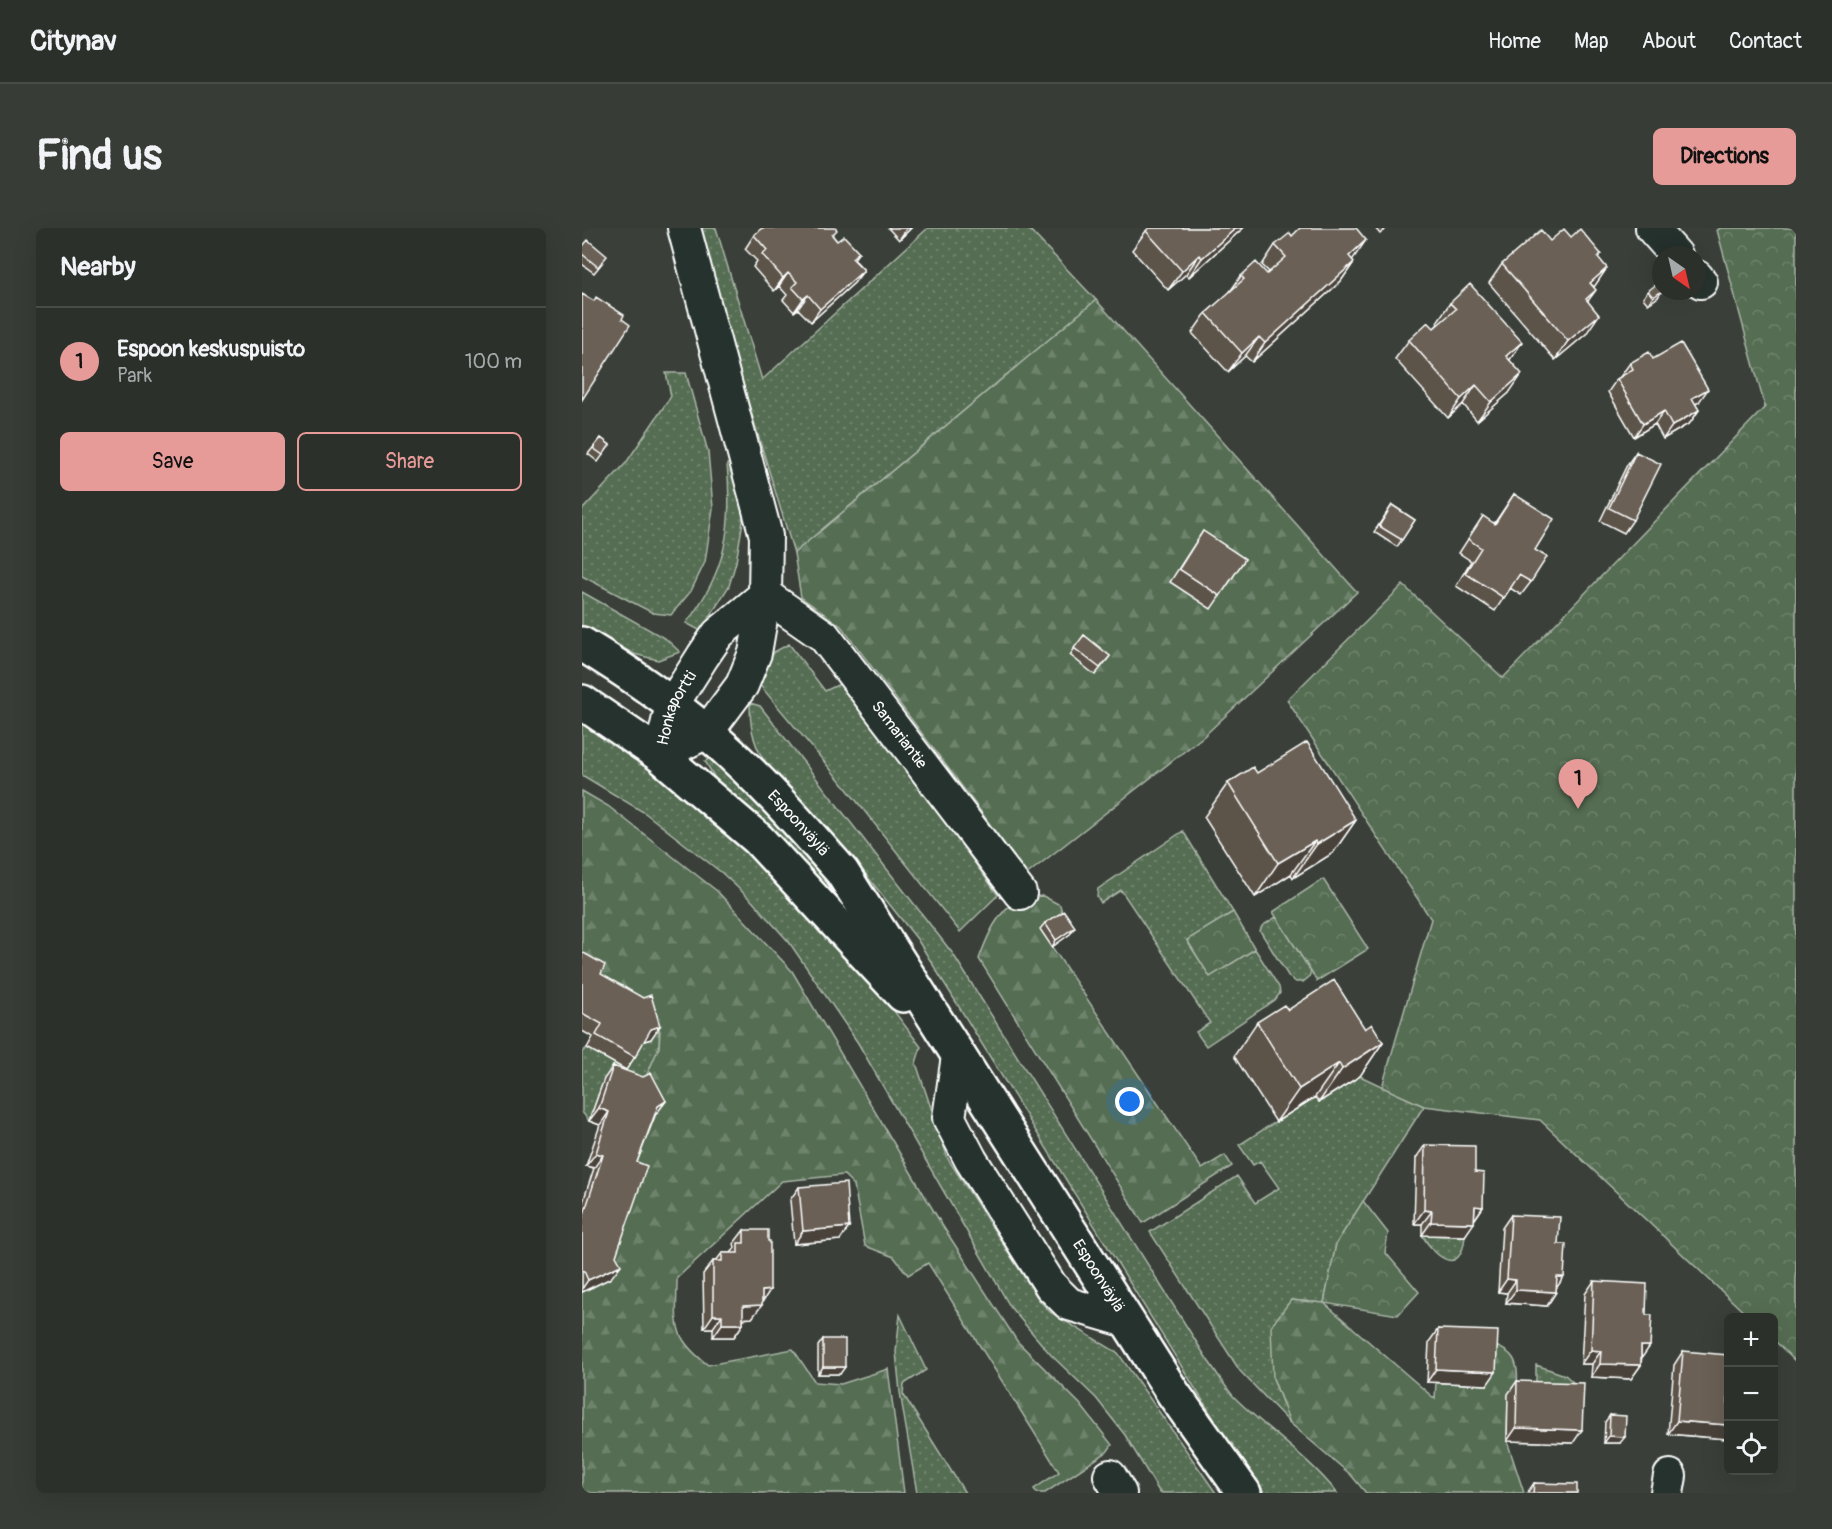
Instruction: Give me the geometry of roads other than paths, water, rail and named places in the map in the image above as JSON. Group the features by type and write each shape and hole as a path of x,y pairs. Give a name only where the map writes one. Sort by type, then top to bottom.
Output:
{"main road":[{"name":"Espoonväylä","path":"582,644 672,705 707,732 791,814 842,872 1173,1393 1244,1493"},
{"name":"Espoonväylä","path":"582,702 660,755 758,839 958,1056"}],"street":[{"name":"Honkaportti","path":"660,755 707,732 742,685 755,653 765,595 766,536 684,228"},
{"path":"1652,228 1668,246"},
{"name":"Honkaportti","path":"660,755 672,705 718,634 765,595"},
{"name":"Samariantie","path":"765,595 824,636 1020,893"},
{"path":"958,1056 949,1118 971,1160 1051,1286 1070,1304 1127,1321"}],"place":[{"name":"Espoon keskuspuisto","path":"1578,809"}]}
